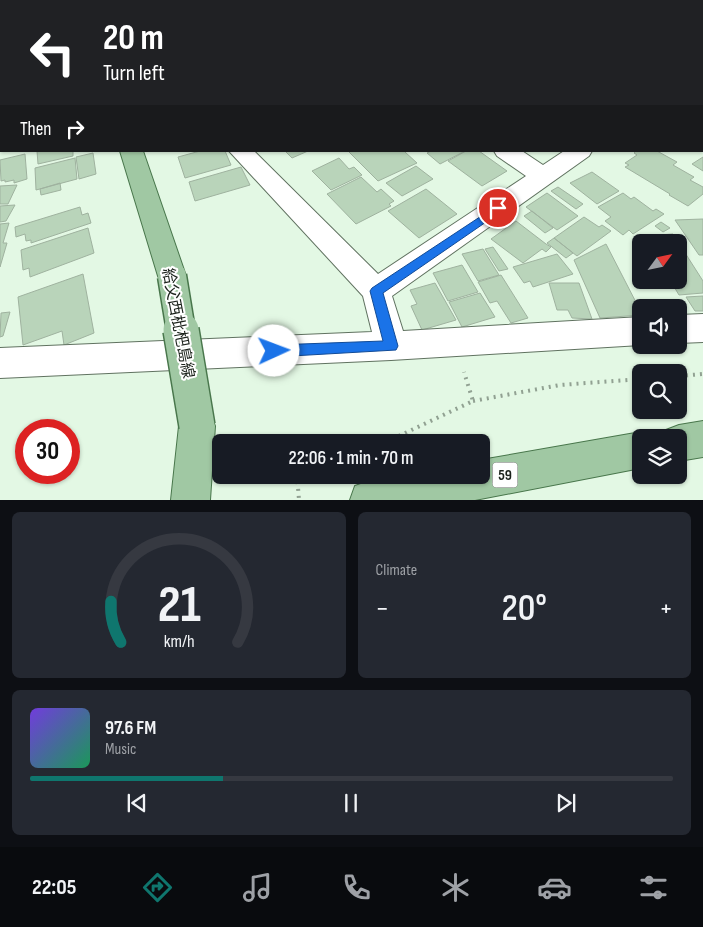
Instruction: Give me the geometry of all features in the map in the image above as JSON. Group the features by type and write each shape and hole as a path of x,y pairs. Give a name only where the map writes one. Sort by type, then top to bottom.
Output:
{"main road":[{"name":"給父西枇杷島線","path":"131,152 172,276 197,426 190,500"},
{"path":"687,442 703,439"},
{"name":"59","path":"394,498 632,452"}],"street":[{"path":"241,152 376,291 391,346"},
{"path":"506,152 544,177"},
{"path":"376,291 580,152"},
{"path":"687,329 703,328"},
{"path":"0,363 391,346 632,332"}],"path":[{"path":"455,342 473,401"},
{"path":"687,375 703,374"},
{"path":"403,434 473,401 560,385 632,380"},
{"path":"298,484 299,500"}],"building":[{"path":"37,152 73,152 73,156 38,164"},
{"path":"196,152 225,152 231,165 185,178 178,157"},
{"path":"286,152 306,152 292,158"},
{"path":"349,152 405,152 417,163 378,181"},
{"path":"429,152 463,152 440,164 427,153"},
{"path":"464,152 480,152 507,171 482,186 448,161"},
{"path":"659,152 677,162 673,165 694,177 690,180 703,187 703,194 688,206 669,195 625,167 629,165 625,163 637,155 634,153"},
{"path":"93,153 96,174 79,179 76,157"},
{"path":"25,154 27,179 14,183 14,180 1,181 0,160"},
{"path":"703,157 703,171 692,164"},
{"path":"75,158 77,179 36,190 35,168"},
{"path":"339,158 349,169 354,167 362,175 331,190 312,171"},
{"path":"416,166 433,179 402,196 386,183"},
{"path":"241,167 250,185 195,201 189,182"},
{"path":"592,172 619,191 597,204 570,183"},
{"path":"361,177 377,192 381,189 394,201 389,204 391,206 356,224 327,194"},
{"path":"60,183 61,190 41,195 40,189"},
{"path":"17,185 8,204 0,204 0,186"},
{"path":"558,187 583,204 576,209 551,191"},
{"path":"426,189 457,214 419,238 388,211"},
{"path":"547,193 578,216 557,230 526,207"},
{"path":"623,193 631,199 634,197 653,211 656,209 664,214 633,234 629,230 623,235 605,221 611,217 598,207"},
{"path":"15,205 6,221 0,222 0,206"},
{"path":"80,207 82,215 88,213 91,223 31,243 31,240 26,241 25,234 16,237 15,227"},
{"path":"532,211 553,228 545,233 524,216"},
{"path":"584,217 599,227 602,225 611,231 577,256 554,238"},
{"path":"703,219 703,255 699,255 688,239 688,234 685,234 675,220"},
{"path":"516,221 551,247 546,252 542,249 523,263 491,239"},
{"path":"661,222 670,228 663,232 655,226"},
{"path":"9,223 3,243 7,243 0,267 0,224"},
{"path":"88,228 94,253 30,277 29,268 23,270 21,250"},
{"path":"554,238 573,253 566,258 547,243"},
{"path":"606,244 634,299 632,299 632,316 600,318 574,260"},
{"path":"493,247 508,269 499,271 485,249"},
{"path":"483,249 499,275 478,281 462,254"},
{"path":"557,254 573,274 533,287 530,281 524,283 513,267"},
{"path":"688,257 703,281 703,293 679,295 675,289 688,289"},
{"path":"462,265 478,292 448,301 433,273"},
{"path":"83,274 94,333 64,345 62,331 23,345 18,297"},
{"path":"501,275 528,318 511,323 497,301 490,303 478,282"},
{"path":"435,283 456,320 422,330 411,306 417,304 410,290"},
{"path":"549,283 579,283 592,319 572,318 568,310 557,310"},
{"path":"480,293 495,317 462,327 449,302"},
{"path":"703,296 703,311 695,311 686,297"},
{"path":"10,312 3,336 0,337 1,313"}],"route":[{"path":"274,351 391,346 376,291 498,208"}]}
